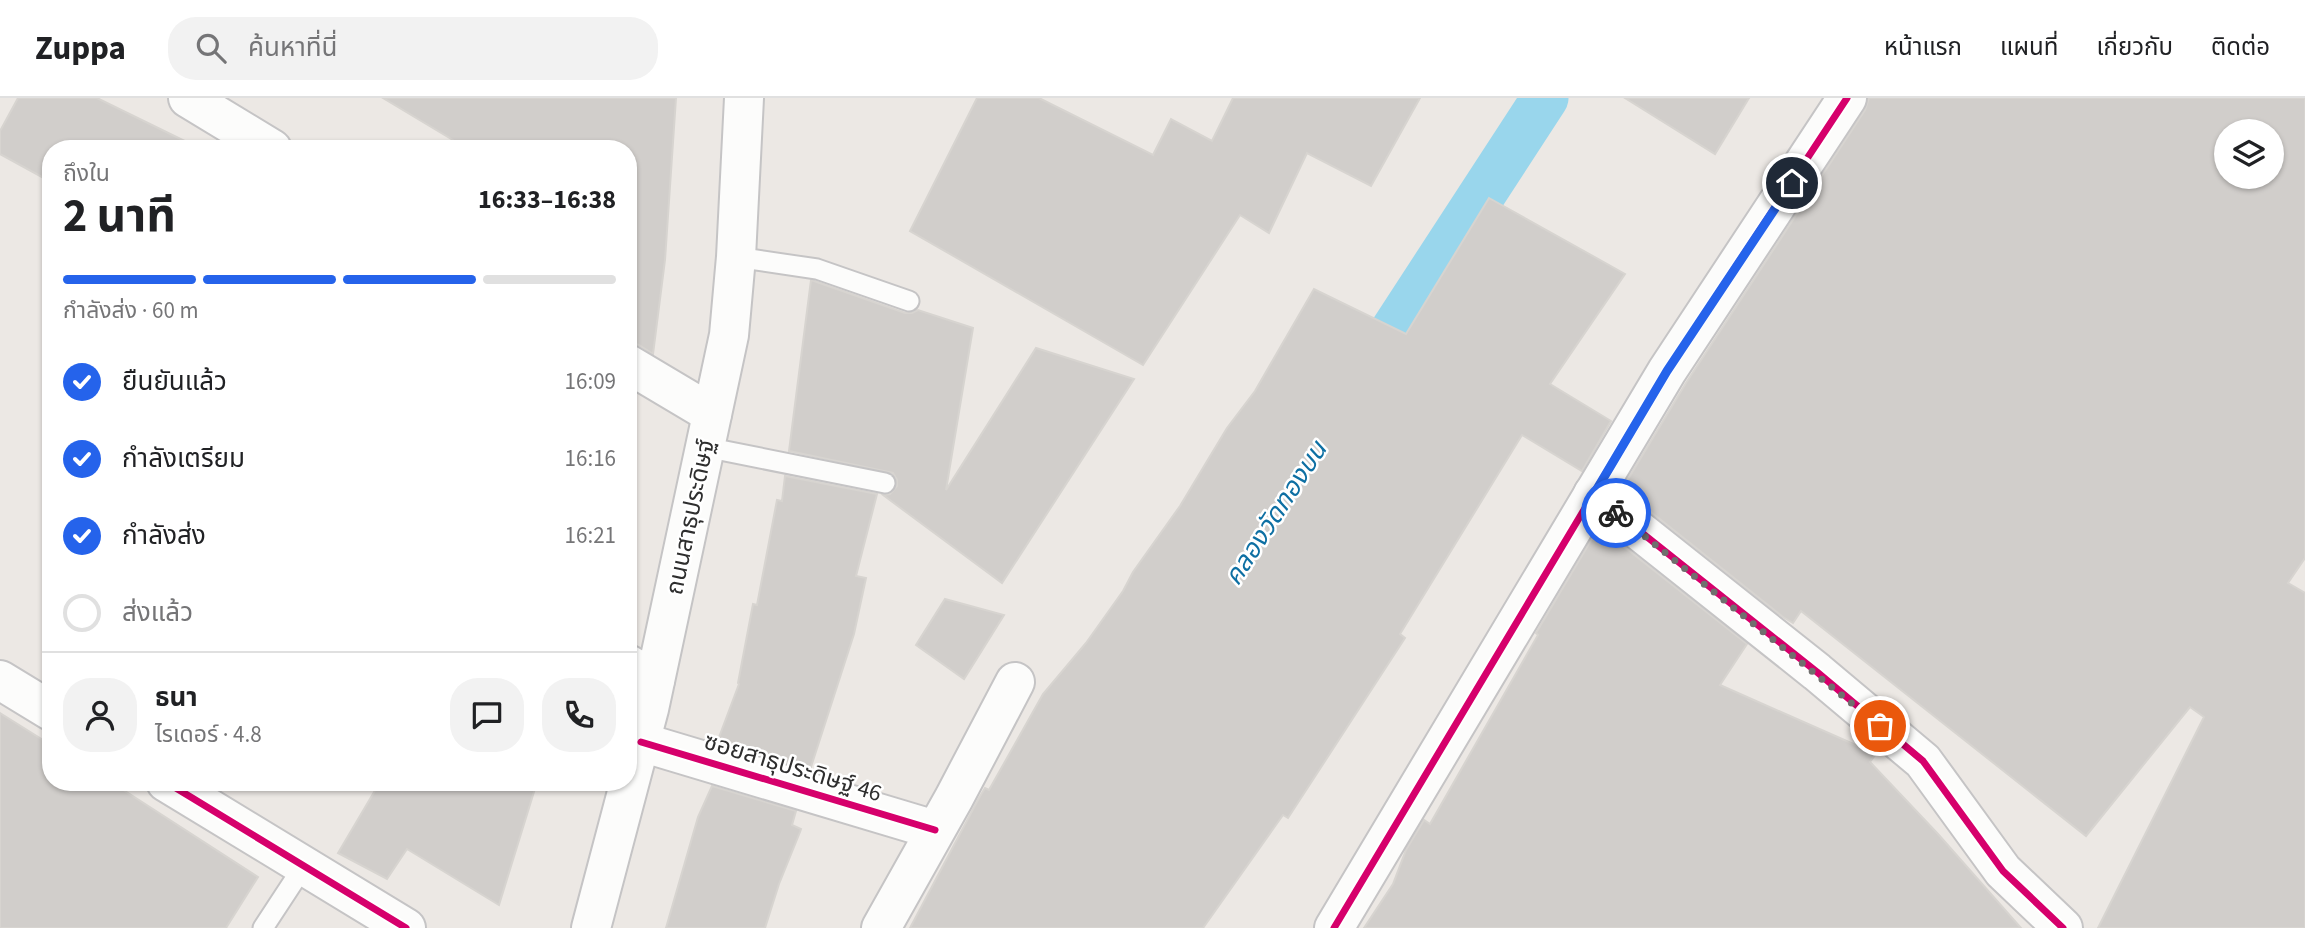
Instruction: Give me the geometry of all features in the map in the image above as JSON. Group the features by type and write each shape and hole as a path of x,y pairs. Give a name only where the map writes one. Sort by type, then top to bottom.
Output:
{"street":[{"name":"ถนนสาธุประดิษฐ์","path":"637,756 641,741 642,672 709,430 729,335 744,98"},
{"path":"1334,928 1667,371 1847,98"},
{"path":"192,99 258,140"},
{"path":"637,371 709,430"},
{"path":"1594,494 1817,672 1923,761 2003,871 2063,928"},
{"path":"0,680 42,706"},
{"path":"881,928 1015,682"},
{"name":"ซอยสาธุประดิษฐ์ 46","path":"641,741 935,830"},
{"path":"181,791 406,928"},
{"name":"ถนนสาธุประดิษฐ์","path":"592,928 628,791"}],"lane":[{"path":"736,257 817,269 909,301"},
{"path":"709,430 886,483"},
{"path":"263,928 303,866"}],"building":[{"path":"18,98 97,98 183,140 42,140 42,177 0,154 0,131"},
{"path":"383,98 676,98 665,260 653,354 637,344 637,140 453,140"},
{"path":"977,98 1039,98 1153,155 1171,119 1212,141 1233,98 1420,98 1371,186 1307,153 1269,233 1240,215 1143,365 910,231"},
{"path":"1625,98 1749,98 1715,154"},
{"path":"1869,98 2305,98 2305,558 2288,583 2305,593 2305,928 2098,928 2204,717 2190,707 2086,836 1801,611 1793,623 1783,617 1622,489 1686,383 1865,110"},
{"path":"1489,198 1625,274 1550,384 1611,421 1582,471 1522,435 1400,634 1405,638 1288,818 1283,815 1203,928 910,928 979,798 985,788 989,790 1043,694 1086,643 1180,506 1227,428 1255,391 1314,289 1406,334"},
{"path":"811,280 905,313 918,310 973,328 946,490 1036,348 1134,379 1002,583 883,495 890,494 897,486 893,473 789,451"},
{"path":"785,476 877,494 856,576 866,578 854,634 810,770 718,740 739,684 753,604 757,605 777,500 782,501"},
{"path":"1599,527 1747,644 1720,685 1876,754 1870,762 2021,928 1364,928 1393,884 1406,850 1424,820 1430,824 1538,635 1536,633"},
{"path":"945,599 1004,615 964,679 916,645"},
{"path":"0,713 42,739 42,791 125,791 258,877 226,928 0,928"},
{"path":"712,786 796,811 792,825 801,829 765,928 666,928 698,817"},
{"path":"375,791 534,791 499,905 407,849 387,879 338,853"}],"waterway":[{"name":"คลองวัดทองบน","path":"1360,382 1545,98"}],"cycle path":[{"path":"1334,928 1667,371 1847,98"},
{"path":"1593,494 1817,672 1923,761 2003,871 2063,928"},
{"path":"641,742 935,830"},
{"path":"181,791 406,928"}],"way so far":[{"path":"1616,513 1817,672 1880,726"}],"route":[{"path":"1616,513 1594,494 1667,371 1792,183"}]}
